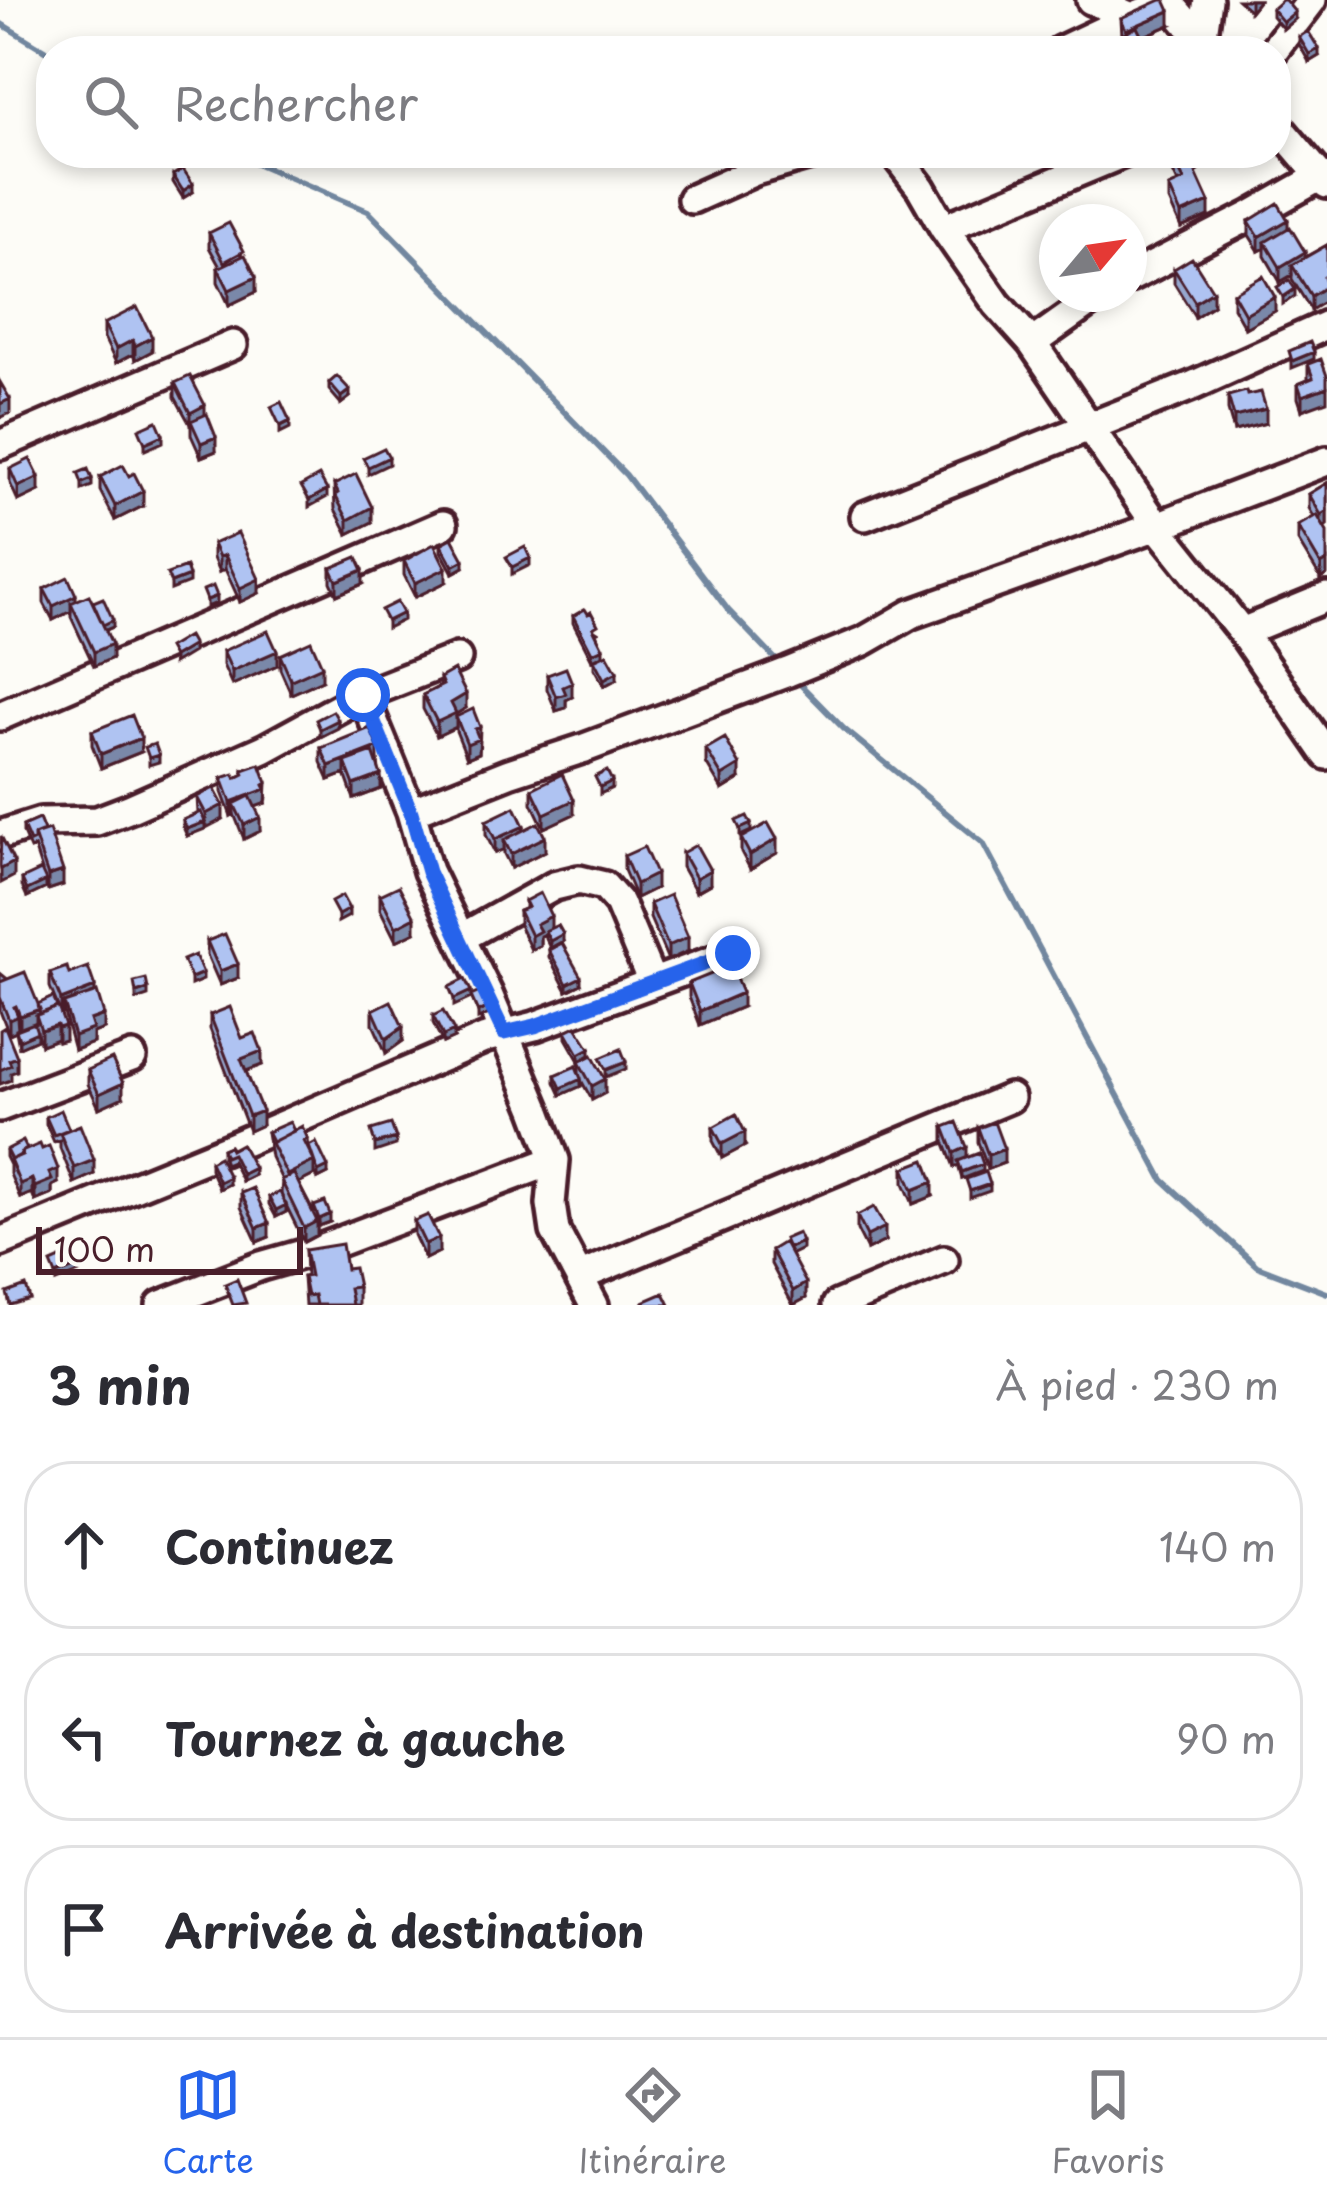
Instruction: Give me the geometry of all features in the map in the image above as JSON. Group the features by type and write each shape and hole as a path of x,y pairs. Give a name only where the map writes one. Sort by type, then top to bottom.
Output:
{"street":[{"path":"1090,0 1132,17"},
{"path":"1206,36 1208,0"},
{"path":"1284,36 1312,0"},
{"path":"1092,36 1168,1 1198,36"},
{"path":"1147,269 1324,180 1291,142"},
{"path":"692,199 765,168"},
{"path":"906,168 1157,526 1323,743"},
{"path":"944,228 1088,168"},
{"path":"1032,343 1076,312"},
{"path":"865,515 1192,386 1327,325"},
{"path":"0,445 232,345"},
{"path":"411,812 788,672 864,641 911,614 1327,461"},
{"path":"0,716 443,525"},
{"path":"1242,632 1327,597"},
{"path":"0,836 40,822 97,820 131,808 264,748 363,695 457,658"},
{"path":"363,695 411,812 428,872 504,1033 555,1160 551,1204 555,1231 594,1305"},
{"path":"460,938 554,886 579,880 604,886 619,903 652,982"},
{"path":"0,1242 486,1038 535,1026 733,953"},
{"path":"0,1108 132,1057"},
{"path":"581,1276 1010,1098"},
{"path":"160,1305 555,1160"},
{"path":"837,1305 944,1260"}],"building":[{"path":"1161,0 1170,11 1126,30 1121,18"},
{"path":"1282,0 1295,12 1283,22 1272,9"},
{"path":"1137,27 1142,36 1120,36"},
{"path":"1308,31 1319,49 1309,54 1299,37"},
{"path":"1178,168 1197,168 1209,202 1181,214 1169,187 1184,180"},
{"path":"183,169 193,184 183,191 173,175"},
{"path":"1278,203 1288,220 1259,237 1249,221"},
{"path":"229,223 244,251 224,262 209,233"},
{"path":"1290,227 1305,252 1280,267 1265,242"},
{"path":"1327,245 1327,286 1311,296 1292,265"},
{"path":"245,255 256,277 229,290 218,268"},
{"path":"1192,258 1213,291 1195,302 1174,269"},
{"path":"1263,276 1275,297 1245,314 1233,293"},
{"path":"1289,280 1295,289 1283,297 1277,287"},
{"path":"137,307 152,337 116,349 104,324"},
{"path":"1310,342 1314,352 1292,361 1289,351"},
{"path":"1321,359 1327,387 1302,396 1298,384 1313,378 1308,364"},
{"path":"190,376 205,405 190,413 175,383"},
{"path":"337,376 350,390 341,397 329,383"},
{"path":"0,382 10,399 0,404"},
{"path":"1246,391 1247,395 1261,392 1266,409 1234,417 1228,396"},
{"path":"281,402 290,421 280,426 271,407"},
{"path":"207,414 216,437 201,443 191,421"},
{"path":"157,421 163,435 145,443 139,429"},
{"path":"384,448 389,457 368,467 363,458"},
{"path":"30,459 39,477 18,487 10,469"},
{"path":"123,465 129,476 134,473 143,491 115,506 100,477"},
{"path":"88,469 92,479 82,483 78,473"},
{"path":"356,474 372,507 348,520 334,485"},
{"path":"319,476 327,490 309,500 301,486"},
{"path":"1327,483 1327,511 1321,515 1309,494"},
{"path":"1317,515 1327,532 1327,561 1321,565 1298,526"},
{"path":"238,533 259,579 240,588 225,555 219,557 213,544"},
{"path":"452,538 464,560 453,566 441,544"},
{"path":"434,544 446,568 415,583 404,561"},
{"path":"525,547 530,558 512,567 506,557"},
{"path":"357,557 363,570 337,581 331,568"},
{"path":"186,567 189,576 171,583 167,574"},
{"path":"68,577 76,595 53,606 44,589"},
{"path":"213,586 217,596 207,600 203,590"},
{"path":"89,595 112,644 94,652 71,603"},
{"path":"103,598 113,620 103,625 93,602"},
{"path":"397,602 403,613 387,621 381,610"},
{"path":"585,609 598,625 593,628 603,648 592,653 573,616"},
{"path":"268,631 277,651 232,671 223,651"},
{"path":"188,636 193,645 173,657 168,648"},
{"path":"311,641 322,666 291,680 280,655"},
{"path":"607,654 617,672 604,679 594,660"},
{"path":"566,668 572,683 563,687 566,694 556,697 547,675"},
{"path":"454,670 466,694 451,703 456,713 437,722 423,695 443,685 440,678"},
{"path":"473,709 479,739 467,744 456,717"},
{"path":"333,711 338,720 320,729 316,720"},
{"path":"132,715 141,738 101,754 92,731"},
{"path":"370,728 378,747 329,766 321,748"},
{"path":"725,738 740,765 722,776 706,749"},
{"path":"155,744 159,755 149,758 145,747"},
{"path":"373,752 381,775 354,785 345,762"},
{"path":"260,764 266,789 231,802 222,778 234,774 236,778"},
{"path":"607,771 612,781 600,787 595,777"},
{"path":"562,774 574,800 544,814 532,789"},
{"path":"214,788 223,805 206,814 197,797"},
{"path":"250,796 260,817 244,825 234,804"},
{"path":"515,807 524,826 495,839 486,821"},
{"path":"201,812 205,822 187,829 183,820"},
{"path":"747,816 751,824 740,829 736,821"},
{"path":"39,819 44,831 30,842 23,826"},
{"path":"538,823 545,837 511,854 504,840"},
{"path":"768,823 777,839 750,855 741,838"},
{"path":"49,830 63,871 48,876 34,835"},
{"path":"1,836 14,862 1,869 0,866"},
{"path":"696,845 710,870 696,878 682,853"},
{"path":"644,847 656,874 636,884 624,856"},
{"path":"41,870 46,881 27,890 22,879"},
{"path":"399,886 415,917 396,927 380,895"},
{"path":"540,893 551,916 536,924 540,931 531,936 519,911 528,907 525,901"},
{"path":"670,895 688,937 668,946 650,904"},
{"path":"342,896 349,909 338,915 331,902"},
{"path":"558,925 563,934 550,941 545,931"},
{"path":"225,934 238,964 220,971 207,941"},
{"path":"562,943 581,977 567,984 549,950"},
{"path":"195,955 203,973 191,978 183,960"},
{"path":"731,966 742,993 700,1011 689,983"},
{"path":"67,967 69,974 88,967 95,987 61,1000 50,973"},
{"path":"25,972 40,1009 20,1016 16,1006 18,1016 9,1020 0,982"},
{"path":"146,979 148,989 136,993 134,982"},
{"path":"465,979 471,991 454,999 449,987"},
{"path":"482,991 489,1007 478,1012 471,996"},
{"path":"97,992 104,1015 90,1020 93,1029 74,1036 64,1003"},
{"path":"53,997 57,1007 40,1014 38,1004"},
{"path":"391,1001 403,1027 386,1039 373,1010"},
{"path":"58,1007 65,1026 41,1030 36,1015"},
{"path":"230,1007 242,1038 255,1033 262,1051 241,1059 262,1111 249,1116 210,1015"},
{"path":"443,1011 454,1031 443,1036 433,1016"},
{"path":"34,1023 37,1032 19,1040 16,1030"},
{"path":"576,1026 590,1048 579,1054 566,1031"},
{"path":"5,1027 17,1057 0,1070 0,1030"},
{"path":"621,1049 626,1062 606,1070 600,1058"},
{"path":"592,1055 605,1079 592,1086 579,1062"},
{"path":"112,1059 123,1083 99,1094 88,1070"},
{"path":"576,1066 581,1079 561,1088 555,1075"},
{"path":"61,1110 69,1129 54,1135 46,1117"},
{"path":"736,1114 745,1132 722,1144 713,1127"},
{"path":"290,1122 294,1131 272,1142 267,1132"},
{"path":"957,1122 967,1147 954,1153 944,1127"},
{"path":"994,1122 1004,1149 988,1155 978,1128"},
{"path":"391,1124 396,1138 375,1144 371,1130"},
{"path":"80,1125 94,1160 74,1168 60,1133"},
{"path":"302,1126 314,1161 287,1175 271,1143"},
{"path":"23,1141 27,1149 11,1160 6,1150"},
{"path":"316,1142 328,1167 318,1172 309,1146"},
{"path":"40,1144 42,1149 49,1146 58,1169 49,1173 52,1180 35,1187 32,1179 20,1184 10,1160"},
{"path":"241,1144 254,1168 242,1174 232,1154 225,1157 222,1149"},
{"path":"979,1153 983,1164 962,1172 958,1161"},
{"path":"219,1157 229,1177 219,1182 210,1162"},
{"path":"925,1160 933,1182 913,1190 904,1168"},
{"path":"986,1172 990,1184 970,1191 966,1179"},
{"path":"294,1174 317,1221 304,1228 281,1180"},
{"path":"253,1188 269,1223 257,1228 241,1193"},
{"path":"280,1192 286,1205 276,1210 269,1197"},
{"path":"325,1202 330,1214 319,1219 314,1206"},
{"path":"874,1207 885,1227 867,1236 857,1216"},
{"path":"428,1215 439,1238 425,1244 414,1221"},
{"path":"798,1233 802,1242 788,1248 784,1239"},
{"path":"784,1242 806,1283 793,1291 771,1250"},
{"path":"342,1244 346,1269 354,1268 358,1287 349,1288 352,1305 316,1305 314,1295 307,1296 303,1277 310,1276 305,1250"},
{"path":"74,1253 79,1266 56,1275 51,1263"},
{"path":"237,1279 246,1303 233,1305 225,1284"},
{"path":"26,1286 30,1299 10,1305 7,1293"},
{"path":"664,1293 670,1305 644,1305 643,1302"}],"waterway":[{"path":"0,23 36,45"},
{"path":"267,168 368,211 626,475 728,610 782,666"},
{"path":"796,680 844,729 983,843 1163,1180 1257,1266 1327,1293"}],"route":[{"path":"363,695 411,812 428,872 504,1033 535,1026 733,953"}]}
